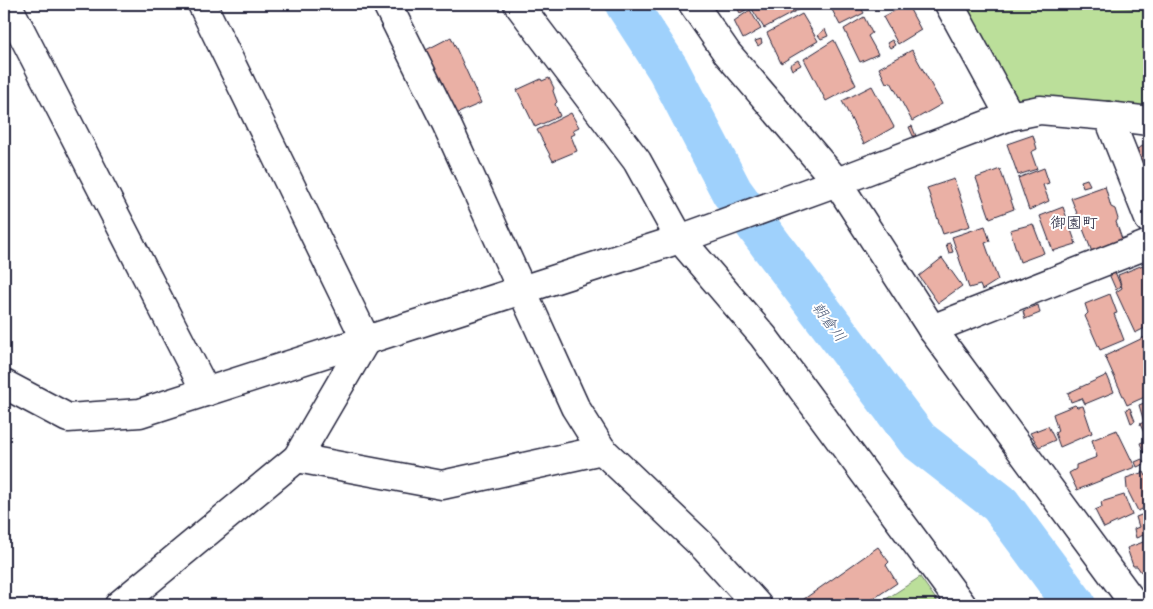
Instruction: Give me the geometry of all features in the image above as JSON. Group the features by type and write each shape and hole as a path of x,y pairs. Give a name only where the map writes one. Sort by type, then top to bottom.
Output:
{"street":[{"path":"7,4 206,392"},
{"path":"202,4 366,340"},
{"path":"387,4 446,123 575,407 602,450 706,548 757,605"},
{"path":"518,4 637,161 763,336 962,605"},
{"path":"693,4 726,53 829,185 932,329 1139,601"},
{"path":"949,4 1010,116"},
{"path":"4,384 68,418 140,413 690,235 829,185 1010,116 1040,110 1149,121"},
{"path":"1108,116 1149,219"},
{"path":"932,329 1149,244"},
{"path":"119,605 297,458 366,340"},
{"path":"297,458 442,485 602,450"}],"green space":[{"path":"967,4 1097,4 1147,10 1149,113 1016,100 965,10"},
{"path":"920,577 940,605 877,605"}],"building":[{"path":"735,4 757,4 740,13"},
{"path":"763,4 807,5 764,28 752,9"},
{"path":"809,4 819,4 812,9"},
{"path":"829,4 859,4 864,13 840,25"},
{"path":"907,4 921,30 898,44 883,17"},
{"path":"750,10 761,29 743,39 734,21"},
{"path":"802,14 818,41 781,63 767,33"},
{"path":"864,17 872,33 868,36 878,54 860,62 844,29"},
{"path":"825,29 828,36 821,39 818,35"},
{"path":"451,37 481,103 456,114 426,50"},
{"path":"761,39 762,43 758,46 755,41"},
{"path":"834,40 856,85 826,101 804,59"},
{"path":"892,40 895,45 890,48 887,43"},
{"path":"912,50 942,104 912,121 891,82 886,83 879,68"},
{"path":"798,60 801,65 792,70 790,65"},
{"path":"549,78 554,88 553,91 557,102 555,104 560,116 535,127 517,90 541,79 542,81"},
{"path":"872,86 894,127 864,144 842,101"},
{"path":"571,113 579,127 573,130 575,134 571,136 577,151 553,161 537,130"},
{"path":"912,126 916,136 913,136 909,127"},
{"path":"1033,135 1037,149 1031,152 1037,169 1018,175 1007,144"},
{"path":"1149,143 1149,182 1135,150"},
{"path":"1044,168 1049,183 1043,185 1049,201 1029,210 1018,178"},
{"path":"1000,169 1014,209 990,218 976,178"},
{"path":"954,179 970,226 943,234 927,188"},
{"path":"1087,179 1090,185 1083,187 1081,181"},
{"path":"1105,186 1111,207 1115,209 1118,219 1116,222 1123,242 1092,252 1071,198"},
{"path":"1063,207 1076,244 1053,251 1040,216"},
{"path":"1033,224 1044,253 1020,262 1010,230"},
{"path":"985,226 990,241 985,243 998,280 982,290 980,285 969,288 952,237"},
{"path":"950,243 953,252 949,253 946,244"},
{"path":"942,258 962,286 938,303 919,276"},
{"path":"1143,265 1149,279 1149,326 1135,333 1116,292 1122,288 1118,275"},
{"path":"1115,272 1121,286 1116,290 1109,274"},
{"path":"1110,294 1117,313 1114,314 1124,340 1100,350 1085,316 1088,313 1085,304"},
{"path":"1038,305 1040,313 1025,319 1023,311"},
{"path":"1147,336 1149,343 1149,395 1127,405 1105,356"},
{"path":"1107,375 1114,392 1085,404 1082,398 1071,402 1068,393"},
{"path":"1149,401 1149,436 1145,435 1140,424 1144,422 1139,405"},
{"path":"1075,405 1077,407 1083,406 1092,433 1060,447 1055,433 1058,431 1053,414"},
{"path":"1130,408 1135,421 1131,423 1126,409"},
{"path":"1048,426 1055,440 1039,447 1030,433"},
{"path":"1117,430 1135,467 1077,490 1069,473 1076,469 1076,465 1097,457 1092,440"},
{"path":"1145,441 1149,451 1144,453 1140,443"},
{"path":"1142,459 1144,464 1137,467 1135,462"},
{"path":"1144,472 1146,476 1149,474 1149,506 1138,511 1127,489 1126,478"},
{"path":"1124,495 1132,515 1104,528 1095,510 1102,507 1101,502"},
{"path":"1149,512 1149,533 1136,538 1134,529 1139,527 1136,517"},
{"path":"1146,541 1149,547 1149,573 1147,570 1141,572 1137,566 1133,566 1127,548"},
{"path":"878,547 889,562 886,565 897,583 864,605 797,604"}],"waterway":[{"name":"朝倉川","path":"626,4 668,69 732,192 771,245 918,440 1000,504 1075,605"}],"district":[{"name":"御園町","path":"1074,222"}]}
